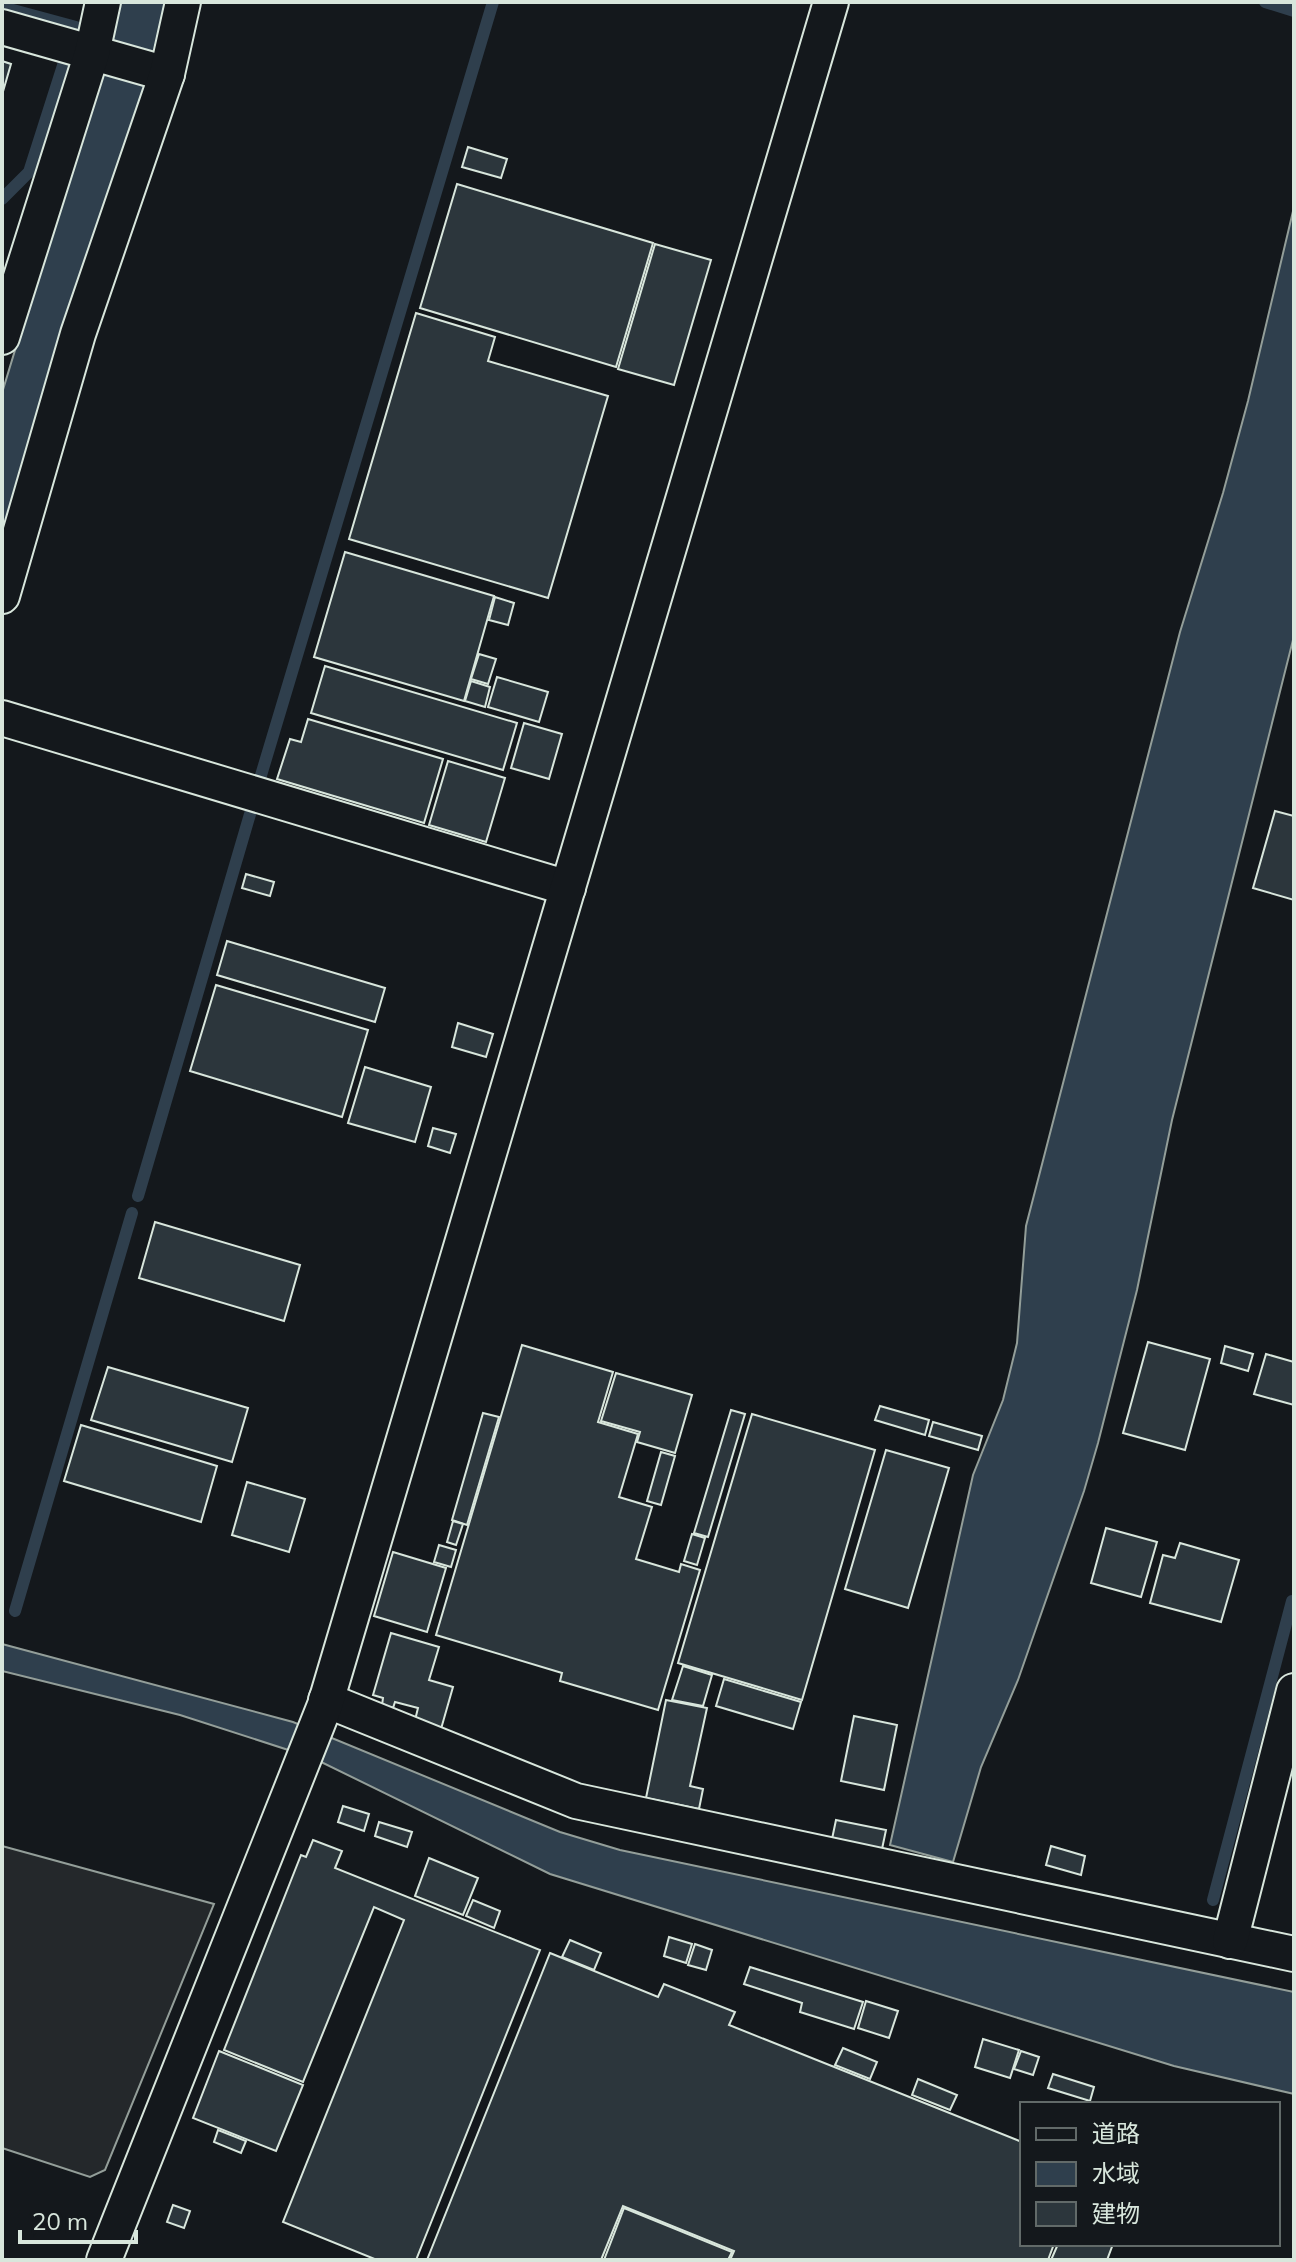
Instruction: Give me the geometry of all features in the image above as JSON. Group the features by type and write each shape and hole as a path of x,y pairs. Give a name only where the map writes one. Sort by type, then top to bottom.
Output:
{"street":[{"path":"2,337 97,54 103,2"},
{"path":"2,596 78,334 183,2"},
{"path":"104,2260 322,1711 831,2"},
{"path":"2,27 161,72"},
{"path":"2,718 568,888"},
{"path":"1230,1941 1294,1691"},
{"path":"322,1711 576,1801 1294,1954"}],"shaded area":[{"path":"2,1846 214,1904 105,2170 90,2177 2,2148"}],"water":[{"path":"121,2 169,2 160,46 2,543 2,393"},
{"path":"1294,207 1294,636 1172,1120 1137,1290 1098,1443 1018,1680 981,1767 953,1862 890,1845 973,1475 1003,1400 1017,1343 1026,1226 1180,632 1248,401"},
{"path":"2,1644 293,1722 560,1832 620,1850 1294,1992 1294,2094 1174,2066 550,1874 313,1758 180,1715 2,1671"}],"building":[{"path":"2,61 11,64 2,95"},
{"path":"468,147 507,159 501,178 462,167"},
{"path":"457,184 653,243 616,367 420,308"},
{"path":"655,244 711,260 674,385 618,369"},
{"path":"416,313 495,337 488,361 608,396 548,598 349,539"},
{"path":"345,552 494,596 464,701 314,657"},
{"path":"495,597 514,603 508,625 489,620"},
{"path":"479,654 496,659 488,684 471,679"},
{"path":"325,666 517,723 503,770 311,713"},
{"path":"497,677 548,692 539,722 488,707"},
{"path":"471,681 490,687 485,707 465,701"},
{"path":"308,719 443,759 424,823 277,779 290,739 301,742"},
{"path":"524,723 562,734 549,779 511,768"},
{"path":"448,761 505,778 486,842 429,825"},
{"path":"1275,811 1294,816 1294,900 1253,888"},
{"path":"246,874 274,882 270,896 242,888"},
{"path":"227,941 385,988 375,1022 217,975"},
{"path":"216,985 368,1030 342,1117 190,1071"},
{"path":"458,1023 493,1034 486,1057 452,1047"},
{"path":"365,1067 431,1087 415,1142 348,1123"},
{"path":"433,1128 456,1134 450,1153 428,1146"},
{"path":"155,1222 300,1265 284,1321 139,1278"},
{"path":"1148,1342 1210,1359 1185,1450 1123,1433"},
{"path":"522,1345 613,1372 598,1422 638,1434 619,1497 652,1507 636,1559 679,1572 681,1564 700,1570 658,1710 560,1681 562,1673 436,1635"},
{"path":"1225,1346 1253,1354 1248,1371 1221,1363"},
{"path":"1266,1354 1294,1362 1294,1405 1254,1394"},
{"path":"108,1367 248,1408 232,1462 91,1420"},
{"path":"616,1373 692,1395 675,1453 637,1442 640,1432 601,1421"},
{"path":"880,1406 929,1420 925,1435 875,1420"},
{"path":"731,1410 745,1414 708,1537 694,1533"},
{"path":"483,1413 499,1417 467,1525 452,1520"},
{"path":"752,1414 875,1450 802,1700 678,1663"},
{"path":"933,1422 982,1436 978,1450 929,1436"},
{"path":"81,1425 217,1466 201,1522 64,1481"},
{"path":"886,1450 949,1468 908,1608 845,1589"},
{"path":"661,1452 675,1456 661,1505 647,1501"},
{"path":"247,1482 305,1499 289,1552 232,1535"},
{"path":"453,1521 463,1524 456,1545 447,1542"},
{"path":"1106,1528 1157,1542 1141,1597 1091,1583"},
{"path":"692,1534 705,1538 697,1565 684,1561"},
{"path":"1180,1543 1239,1560 1221,1622 1150,1603 1163,1555 1175,1558"},
{"path":"439,1545 456,1550 451,1567 434,1562"},
{"path":"393,1552 446,1568 427,1632 374,1616"},
{"path":"391,1633 439,1647 429,1680 453,1687 441,1729 415,1720 418,1708 395,1702 393,1708 382,1705 383,1698 373,1695"},
{"path":"683,1666 712,1675 703,1706 672,1700"},
{"path":"724,1679 801,1702 793,1729 716,1706"},
{"path":"666,1700 707,1708 690,1786 703,1789 699,1809 646,1798"},
{"path":"854,1716 897,1725 884,1790 841,1781"},
{"path":"343,1806 369,1814 364,1831 338,1822"},
{"path":"836,1820 886,1830 882,1849 832,1839"},
{"path":"379,1822 412,1832 407,1847 375,1836"},
{"path":"313,1840 342,1851 335,1868 540,1950 416,2260 377,2260 283,2222 404,1920 374,1907 303,2082 224,2050 301,1855 306,1857"},
{"path":"1051,1846 1085,1856 1081,1875 1046,1865"},
{"path":"429,1858 478,1878 463,1915 415,1896"},
{"path":"473,1900 500,1911 494,1928 466,1916"},
{"path":"669,1937 692,1944 686,1963 664,1956"},
{"path":"570,1940 601,1953 594,1970 562,1957"},
{"path":"695,1944 712,1950 706,1970 688,1965"},
{"path":"550,1953 658,1997 664,1984 735,2012 729,2025 1020,2141 1020,2246 1053,2246 1048,2260 730,2260 734,2251 623,2206 601,2260 427,2260"},
{"path":"750,1967 863,2002 854,2029 800,2012 802,2003 744,1984"},
{"path":"866,2001 898,2011 889,2038 858,2028"},
{"path":"983,2039 1019,2050 1010,2078 975,2067"},
{"path":"843,2048 877,2062 870,2079 835,2065"},
{"path":"219,2051 303,2085 276,2151 193,2118"},
{"path":"1021,2051 1039,2057 1033,2075 1014,2069"},
{"path":"1053,2074 1094,2087 1090,2101 1048,2088"},
{"path":"918,2079 957,2095 950,2110 912,2095"},
{"path":"218,2130 246,2141 241,2153 214,2142"},
{"path":"173,2205 190,2211 184,2228 167,2222"},
{"path":"624,2208 732,2252 728,2260 604,2260"},
{"path":"1057,2246 1112,2246 1107,2260 1051,2260"}],"waterway":[{"path":"259,782 493,2"},
{"path":"1265,2 1294,11"},
{"path":"2,7 76,27"},
{"path":"2,199 29,172 66,56"},
{"path":"138,1196 253,804"},
{"path":"15,1611 132,1213"},
{"path":"1213,1900 1292,1601"}]}
